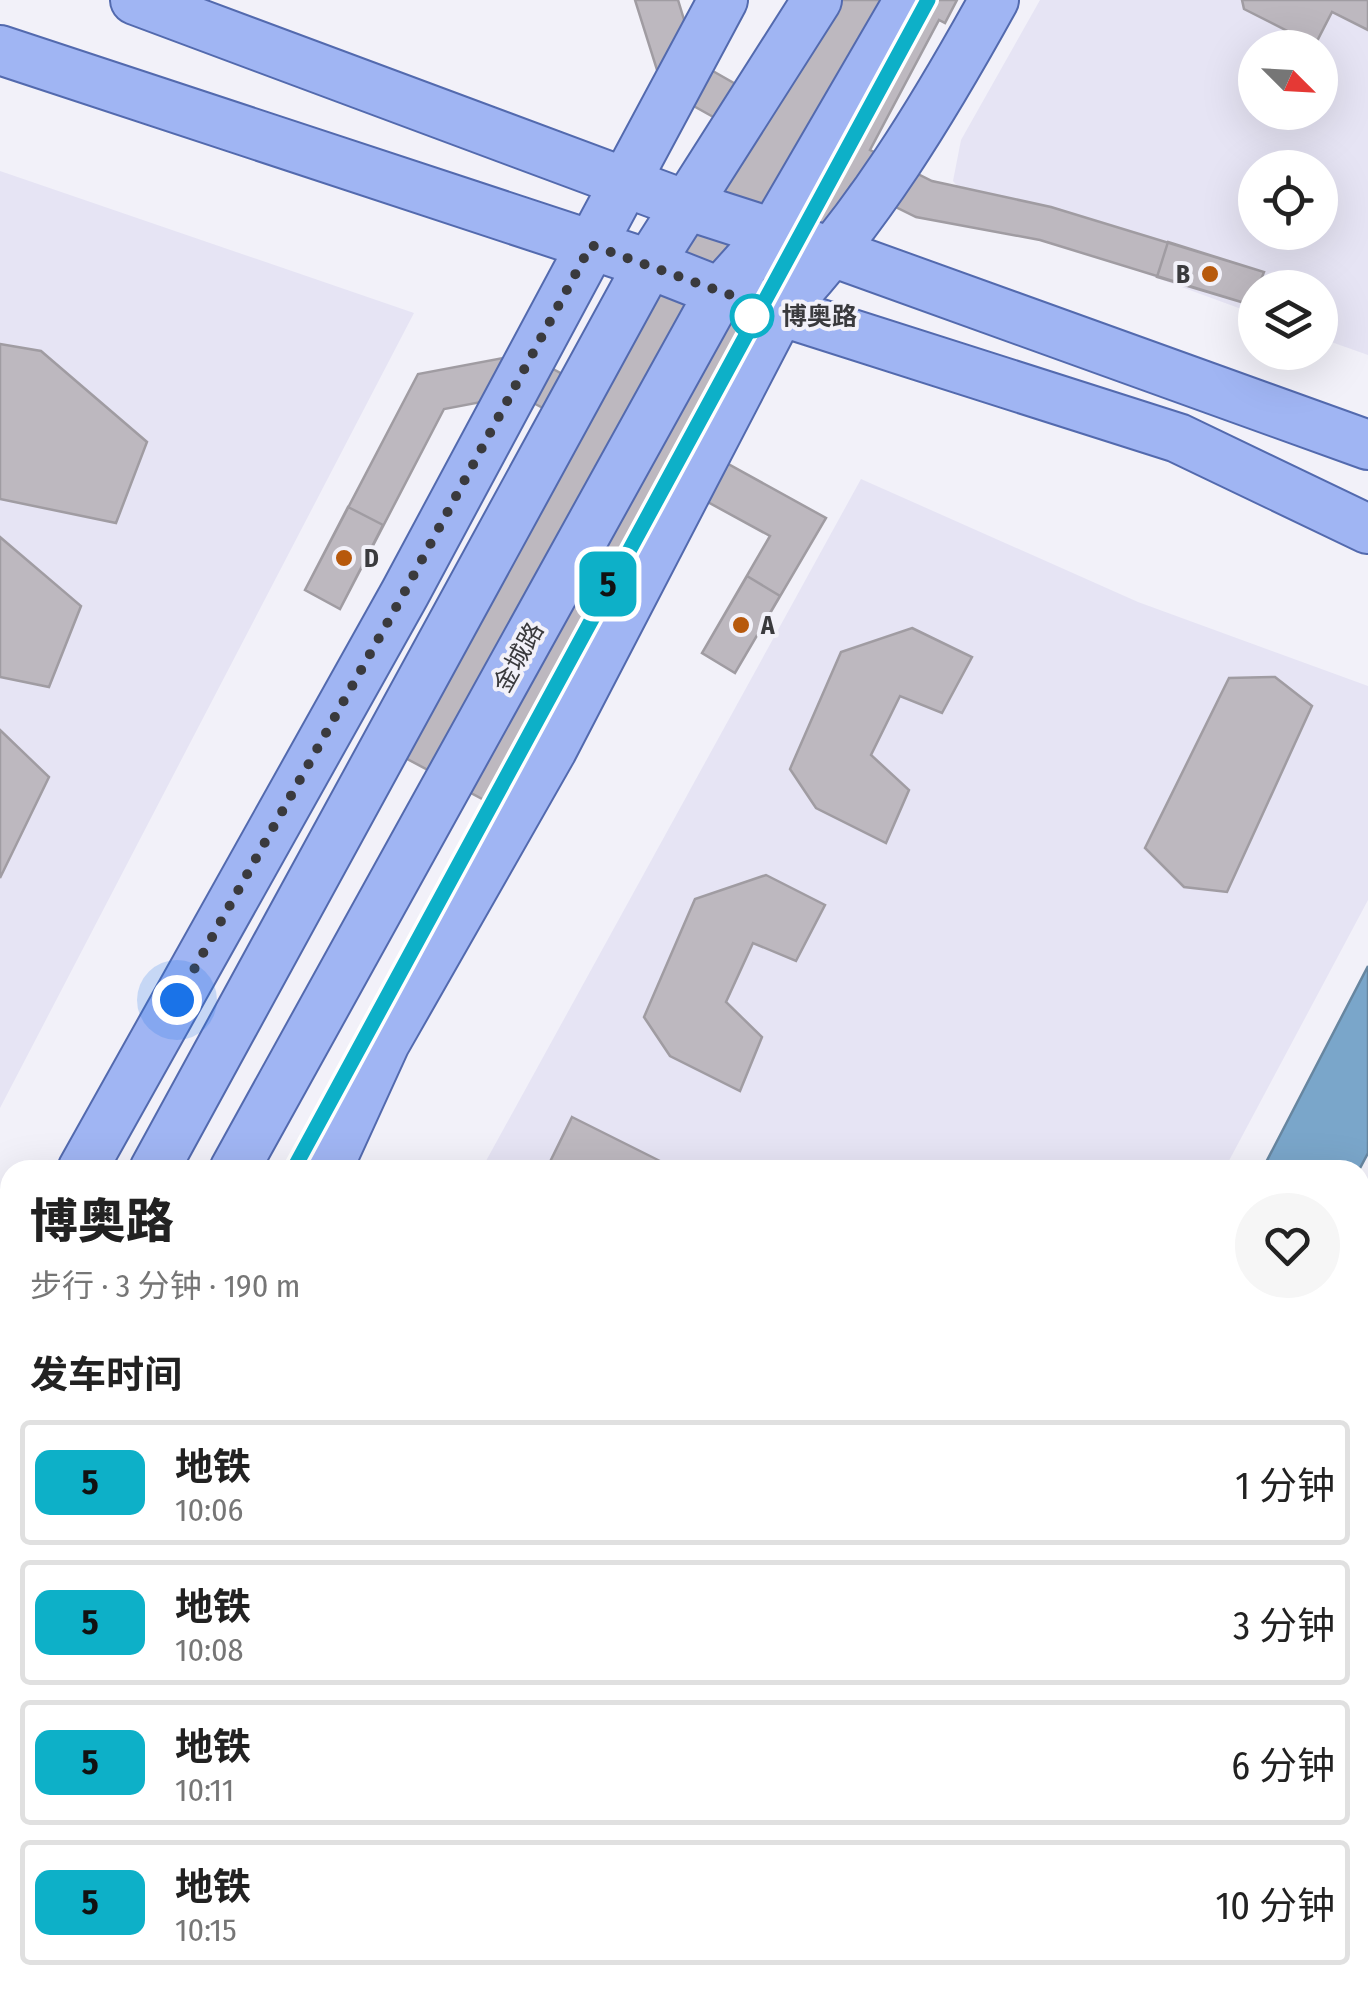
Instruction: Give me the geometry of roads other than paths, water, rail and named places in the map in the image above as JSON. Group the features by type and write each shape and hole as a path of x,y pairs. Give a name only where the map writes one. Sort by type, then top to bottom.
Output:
{"main road":[{"path":"135,0 686,205 835,253 1368,445"},
{"path":"88,1160 395,610 723,0"},
{"path":"159,1160 649,264 817,0"},
{"name":"金城路","path":"240,1160 720,292 774,232 909,0"},
{"path":"325,1160 385,1044 552,750 780,311 835,253 920,132 994,0"},
{"path":"0,50 649,264 720,292 1178,438 1368,529"}],"water":[{"path":"1368,966 1368,1153 1364,1160 1267,1160"}],"metro line":[{"name":"5","path":"298,1160 752,316 928,0"}],"place":[{"name":"B","path":"1210,274"},
{"name":"博奥路","path":"752,316"},
{"name":"D","path":"344,558"},
{"name":"A","path":"741,625"}]}
